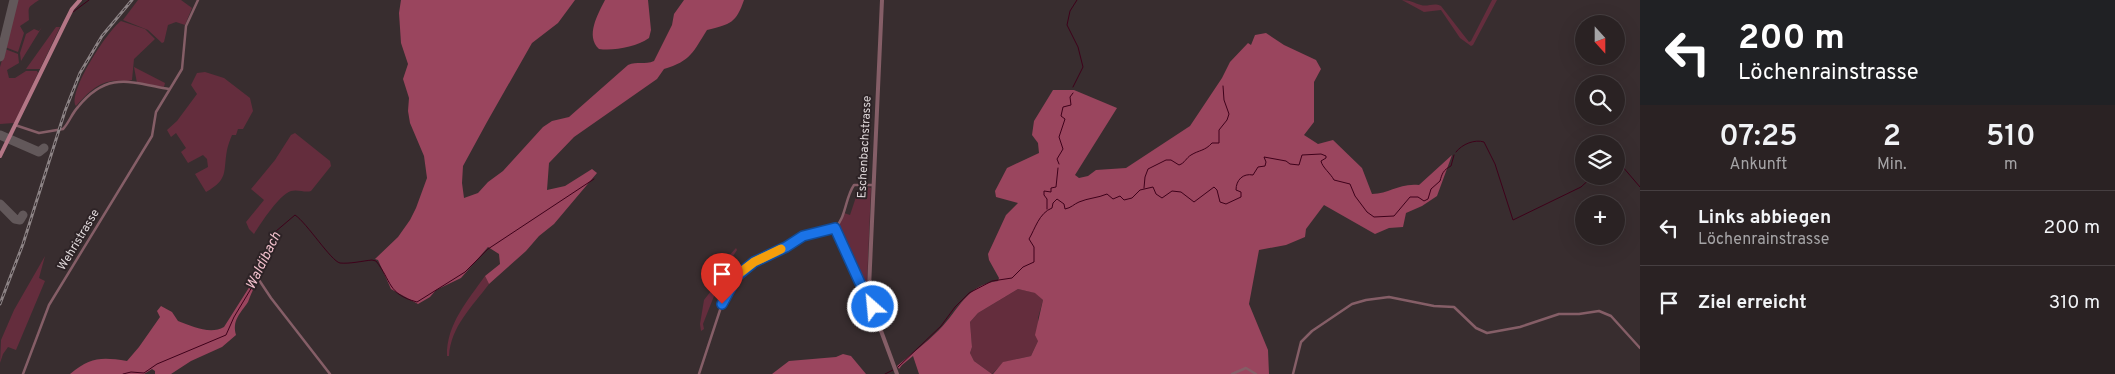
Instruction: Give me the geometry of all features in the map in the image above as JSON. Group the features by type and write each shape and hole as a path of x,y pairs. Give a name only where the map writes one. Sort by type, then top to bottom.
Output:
{"main road":[{"path":"0,156 65,22 80,0"}],"street":[{"name":"Wehristrasse","path":"23,374 49,305 152,136 156,112 182,69 186,26 198,0"},
{"name":"Eschenbachstrasse","path":"882,0 872,186 869,288 897,374"},
{"path":"15,125 39,133 63,129 84,99 95,89 106,84 128,82 169,89"},
{"path":"699,374 722,304 737,276 754,262 786,247 803,236 835,228 841,219 848,195 854,185 872,186"},
{"path":"835,228 860,283 863,288 869,288"},
{"path":"256,274 271,298 330,374"},
{"path":"1293,374 1301,342 1312,331 1352,304 1389,297 1434,306 1454,307 1476,328 1487,333 1520,327 1559,314 1599,311 1611,316 1640,348"},
{"path":"1232,374 1238,369 1246,368 1256,374"}],"shaded area":[{"path":"17,0 39,0 29,8 29,20 20,26 24,33 18,52 5,47"},
{"path":"138,0 181,0 192,8 185,25 176,22 168,25 164,42 162,43 148,30 123,20"},
{"path":"401,0 575,0 558,23 532,43 487,122 463,166 462,183 464,198 478,193 488,182 503,171 543,127 552,121 569,117 628,65 654,61 672,25 674,14 684,0 744,0 738,14 732,21 707,30 686,59 664,69 657,79 574,137 549,163 547,190 565,186 592,169 597,173 554,224 539,236 526,251 489,284 485,276 500,264 499,254 488,247 461,278 436,290 430,297 418,304 391,289 378,260 375,259 398,237 410,220 427,178 424,156 410,123 408,111 409,98 403,79 408,64 401,43 399,13"},
{"path":"605,0 648,0 651,30 649,38 625,48 599,49 593,38 593,31 596,18"},
{"path":"1402,0 1424,5 1436,4 1441,6 1469,42 1492,0 1497,0 1471,46 1460,38 1441,10 1424,12"},
{"path":"121,21 145,29 155,39 134,59 132,80 112,81 101,84 76,106 77,89 90,62 107,37"},
{"path":"42,27 21,61 20,53 26,34 34,29 39,31"},
{"path":"56,27 60,27 40,69 26,69"},
{"path":"1266,33 1284,45 1316,60 1321,69 1314,82 1314,122 1304,135 1318,144 1333,140 1362,168 1372,194 1405,186 1419,185 1452,155 1437,196 1422,206 1406,213 1403,227 1389,228 1375,234 1324,205 1306,229 1305,237 1286,245 1259,250 1249,304 1268,350 1269,374 993,374 1003,362 1031,356 1038,341 1035,335 1043,300 1035,293 1018,289 978,313 970,322 972,347 970,353 974,361 992,374 919,374 913,356 899,369 897,366 939,330 971,293 987,283 998,281 999,278 989,260 988,254 1006,215 1018,203 996,197 995,191 1007,168 1039,153 1038,143 1032,135 1034,121 1053,90 1074,90 1117,108 1075,175 1079,178 1088,176 1096,170 1126,168 1190,126 1222,78 1230,62 1248,43 1251,45 1255,35"},
{"path":"5,49 18,54 19,63 7,70 9,78 15,78 26,71 37,71 38,73 14,123 0,124 0,67"},
{"path":"134,67 165,83 164,87 137,83"},
{"path":"205,72 224,78 250,98 253,111 243,129 238,129 236,135 232,135 227,148 225,170 222,179 206,192 195,174 208,167 207,159 203,155 188,163 181,152 186,148 176,133 171,137 167,130 177,121 197,94 191,85 197,73"},
{"path":"295,133 330,161 331,166 311,191 291,191 281,198 254,234 246,222 264,200 251,189 275,160 291,135"},
{"path":"860,185 871,188 867,284 865,285 862,284 836,230 844,213 850,215"},
{"path":"736,248 737,250 725,268 703,324 704,329 701,331 700,324 704,300 711,291 727,258"},
{"path":"45,256 39,278 45,281 16,350 8,347 0,363 1,340 14,310"},
{"path":"485,276 489,284 463,317 454,335 449,356 447,356 450,334 454,323"},
{"path":"250,286 255,286 236,321 236,335 222,347 191,361 171,374 155,374 155,371 152,369 144,374 70,374 90,361 110,359 127,361 160,317 157,311 161,306 172,312 178,321 195,327 213,330 224,327"},
{"path":"1018,289 1036,293 1043,300 1038,318 1038,341 1031,356 1004,362 992,374 974,361 970,353 972,347 970,322 978,313"},
{"path":"843,354 851,356 866,374 772,374 789,361 836,357"}],"waterway":[{"path":"73,12 89,0"},
{"path":"1073,87 1083,67 1078,47 1067,25 1070,11 1077,0"},
{"path":"1144,188 1148,169 1166,160 1171,160 1179,165 1191,155 1212,143 1219,143 1219,130 1229,114 1224,100 1223,86"},
{"path":"1059,164 1057,159 1063,149 1059,137 1065,119 1061,116 1063,107 1071,105 1070,97 1073,93"},
{"path":"1456,152 1469,143 1484,142 1495,164 1513,220 1583,185"},
{"path":"898,367 941,326 955,307 969,293 992,281 1012,278 1023,267 1034,262 1034,247 1029,239 1041,217 1052,208 1053,203 1057,199 1064,204 1065,209 1082,201 1107,194 1113,199 1120,196 1124,200 1132,198 1140,190 1153,187 1156,194 1162,198 1172,191 1181,192 1194,202 1214,187 1217,190 1220,202 1226,204 1241,197 1241,192 1236,190 1239,180 1243,176 1253,175 1258,167 1265,166 1264,157 1299,165 1302,155 1321,154 1326,156 1321,161 1334,180 1350,184 1355,196 1367,212 1374,217 1394,216 1410,197 1418,197 1424,201 1428,199 1431,189 1440,181 1442,174 1451,166 1454,155"},
{"path":"1047,209 1047,199 1044,191 1051,192 1051,188 1056,187 1058,168"},
{"path":"1625,170 1640,187"},
{"name":"Waldibach","path":"123,374 131,372 144,373 157,364 226,335 234,317 255,282 275,232 295,215 336,261 340,263 376,261 395,291 407,299 417,302 465,272 488,249 594,179"},
{"path":"885,374 893,370"}],"taxiway":[{"path":"0,57 14,0"},
{"path":"0,135 39,152 44,148"},
{"path":"0,204 15,219 20,220 23,215"}],"railway":[{"path":"0,304 23,244 65,111 80,73 102,36 132,0"}],"slow traffic":[{"path":"741,272 754,262 781,249"}],"route":[{"path":"722,304 737,276 754,262 786,247 803,236 830,231 835,228 860,283 863,288 869,288 873,307"}]}
